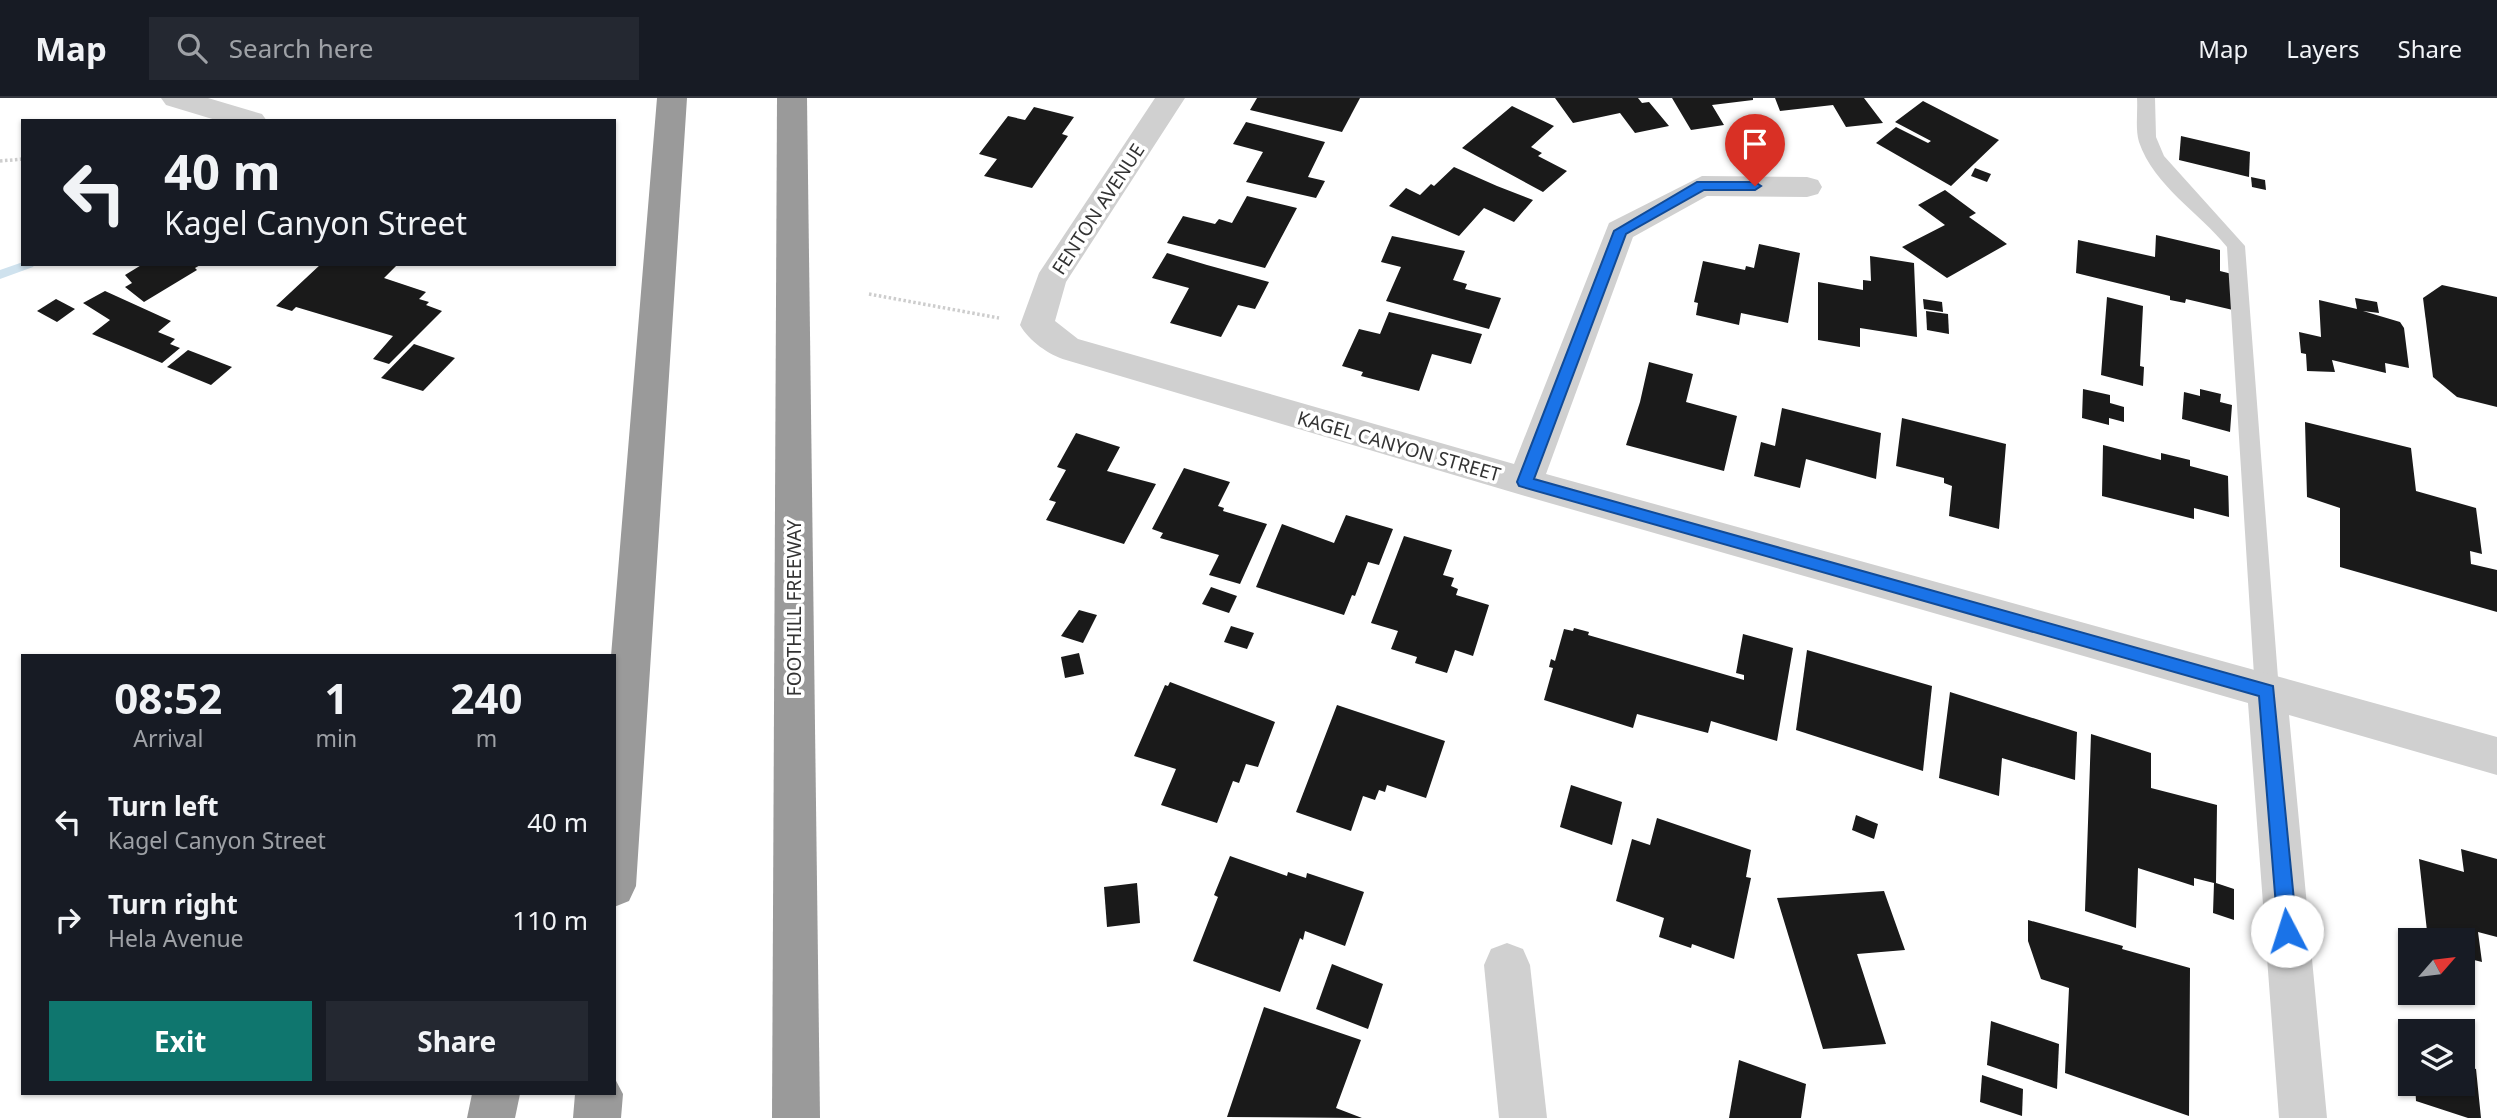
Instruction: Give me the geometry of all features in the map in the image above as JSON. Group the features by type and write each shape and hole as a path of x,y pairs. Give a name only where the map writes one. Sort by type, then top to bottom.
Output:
{"highway":[{"path":"616,837 622,691 672,98"},
{"name":"FOOTHILL FREEWAY","path":"793,98 796,1118"},
{"path":"491,1118 496,1095"},
{"path":"597,1118 599,1095"}],"street":[{"path":"176,98 245,119"},
{"name":"FENTON AVENUE","path":"1037,325 1050,281 1170,98"},
{"path":"1525,482 1620,231 1702,186 1807,187"},
{"name":"KAGEL CANYON STREET","path":"1037,325 1066,348 1525,482 2497,756"},
{"path":"2267,691 2303,1118"},
{"path":"1507,965 1522,1118"}],"lane":[{"path":"2146,98 2147,140 2165,175 2222,227 2236,246 2267,691"}],"path":[{"path":"0,161 21,159"},
{"path":"869,294 1037,325"}],"building":[{"path":"1257,98 1360,98 1342,132 1250,110"},
{"path":"1555,98 1638,98 1642,103 1649,102 1669,126 1635,133 1620,113 1573,123"},
{"path":"1672,98 1753,100 1712,105 1724,125 1691,130"},
{"path":"1775,98 1864,98 1883,123 1846,127 1833,105 1780,111"},
{"path":"1923,101 1999,140 1951,186 1876,143 1896,127 1928,143 1931,141 1895,122"},
{"path":"1512,106 1554,126 1531,147 1542,153 1538,156 1567,171 1543,192 1462,148"},
{"path":"1034,107 1074,117 1062,134 1068,136 1032,188 984,176 997,159 979,154 1008,116 1025,120"},
{"path":"1246,122 1325,142 1308,177 1325,181 1316,198 1246,182 1263,152 1233,144"},
{"path":"2181,136 2250,152 2249,177 2179,160"},
{"path":"1454,167 1533,200 1514,222 1484,208 1459,236 1389,206 1406,188 1420,195"},
{"path":"1975,168 1991,174 1987,182 1971,176"},
{"path":"2251,177 2265,180 2266,190 2252,187"},
{"path":"1945,190 1976,213 1969,217 2007,244 1947,278 1902,247 1945,225 1918,205"},
{"path":"1247,196 1297,208 1265,268 1167,243 1183,216 1215,224 1219,219 1232,223"},
{"path":"2156,235 2220,250 2220,271 2232,274 2233,310 2186,299 2185,303 2170,300 2170,296 2076,273 2078,240 2155,257"},
{"path":"1392,236 1465,251 1453,280 1467,284 1465,289 1501,298 1489,329 1386,301 1401,267 1381,262"},
{"path":"1759,244 1800,253 1788,323 1741,313 1739,325 1696,315 1698,303 1694,302 1703,261 1745,270 1746,266 1754,268"},
{"path":"1167,253 1269,282 1255,309 1238,305 1221,337 1170,323 1189,288 1152,278"},
{"path":"1870,256 1914,263 1917,337 1860,328 1860,347 1818,340 1818,282 1863,290 1863,280 1871,281"},
{"path":"140,266 198,266 195,268 197,270 144,302 125,287 132,283 125,275"},
{"path":"319,266 396,266 384,278 426,292 419,299 442,311 389,364 373,359 393,336 296,307 292,311 276,306"},
{"path":"2442,285 2497,297 2497,407 2457,397 2433,377 2423,298"},
{"path":"105,291 171,321 158,332 175,339 170,344 180,348 162,363 92,334 110,320 83,303"},
{"path":"2107,297 2143,306 2140,366 2144,367 2143,386 2101,375"},
{"path":"2355,298 2377,302 2379,313 2363,311 2400,322 2404,328 2409,368 2385,363 2386,373 2332,360 2335,372 2307,371 2306,354 2301,353 2299,332 2321,337 2319,300 2357,309"},
{"path":"56,299 75,309 57,322 37,311"},
{"path":"1923,299 1942,302 1943,312 1924,309"},
{"path":"1926,311 1948,314 1949,334 1927,330"},
{"path":"1389,312 1482,334 1471,364 1432,354 1419,391 1361,376 1363,372 1342,366 1359,329 1380,334"},
{"path":"414,344 455,358 423,391 381,378"},
{"path":"188,350 232,367 211,385 167,367"},
{"path":"1649,362 1693,374 1686,402 1737,416 1724,471 1626,445"},
{"path":"2083,389 2110,395 2110,403 2124,407 2124,422 2109,418 2109,425 2082,418"},
{"path":"2200,389 2221,394 2220,402 2232,405 2230,432 2182,419 2184,392 2200,396"},
{"path":"1782,408 1881,433 1876,479 1806,459 1800,488 1754,476 1761,442 1775,446"},
{"path":"1902,418 2006,444 1999,529 1949,516 1952,486 1944,483 1944,478 1896,466"},
{"path":"2305,422 2411,448 2416,491 2476,508 2482,554 2470,551 2471,564 2497,570 2497,612 2340,567 2340,508 2307,497"},
{"path":"1076,433 1120,447 1107,471 1156,484 1124,544 1046,520 1056,502 1049,500 1066,470 1057,467"},
{"path":"2103,445 2161,460 2161,453 2190,460 2190,466 2228,476 2229,517 2194,508 2194,519 2102,496"},
{"path":"1184,468 1230,482 1218,506 1224,508 1223,511 1267,524 1240,584 1209,575 1219,555 1160,538 1163,533 1152,529"},
{"path":"1346,515 1393,529 1379,565 1368,562 1355,596 1352,595 1344,615 1256,587 1282,524 1334,543"},
{"path":"1404,536 1452,550 1443,575 1454,578 1451,586 1458,589 1456,595 1489,605 1473,656 1455,650 1447,673 1415,663 1417,657 1391,649 1398,631 1371,623"},
{"path":"1211,587 1237,596 1229,613 1202,604"},
{"path":"1079,610 1097,615 1083,643 1061,636"},
{"path":"1231,626 1254,633 1247,649 1224,642"},
{"path":"1574,628 1589,632 1588,635 1744,680 1744,675 1736,673 1743,634 1793,648 1777,741 1711,721 1708,733 1637,714 1633,728 1544,700 1553,668 1549,667 1551,659 1555,661 1564,629 1573,631"},
{"path":"1807,650 1932,686 1923,771 1796,730"},
{"path":"1079,653 1084,674 1065,678 1061,657"},
{"path":"1170,682 1275,722 1258,767 1246,764 1239,783 1233,781 1217,823 1161,805 1176,769 1134,756 1165,685 1168,686"},
{"path":"1950,692 2077,732 2075,780 2002,758 1999,796 1939,778"},
{"path":"1337,705 1445,741 1426,798 1387,785 1385,792 1379,790 1375,800 1363,796 1351,831 1296,812"},
{"path":"2091,734 2151,753 2151,788 2217,805 2216,883 2234,889 2234,920 2213,913 2214,883 2194,878 2194,886 2138,868 2136,928 2085,911"},
{"path":"1571,785 1622,802 1612,845 1560,827"},
{"path":"1856,815 1878,824 1874,839 1852,830"},
{"path":"1657,818 1751,850 1746,877 1751,878 1734,959 1692,944 1691,948 1659,937 1664,918 1616,901 1632,839 1650,845"},
{"path":"2461,849 2497,859 2497,937 2478,932 2482,962 2475,960 2475,928 2427,928 2419,859 2464,872"},
{"path":"1230,856 1287,876 1288,872 1306,878 1307,873 1364,892 1345,946 1305,931 1280,992 1193,961 1218,897 1214,895"},
{"path":"1137,883 1140,923 1107,927 1104,887"},
{"path":"1884,891 1905,950 1857,954 1886,1044 1823,1049 1777,898"},
{"path":"2028,920 2190,968 2189,1116 2065,1073 2069,988 2041,979 2028,941"},
{"path":"1332,964 1383,984 1368,1029 1316,1009"},
{"path":"1264,1007 1361,1040 1336,1108 1362,1118 1227,1117"},
{"path":"1991,1021 2059,1044 2057,1089 1987,1065"},
{"path":"1739,1060 1806,1084 1801,1118 1729,1118"},
{"path":"2476,1069 2481,1118 2468,1118 2416,1101 2416,1096 2475,1096"},
{"path":"1982,1075 2023,1089 2022,1116 1980,1102"}],"waterway":[{"path":"0,275 24,266"}],"route":[{"path":"1755,186 1702,186 1620,231 1525,482 2267,691 2287,931"}]}
